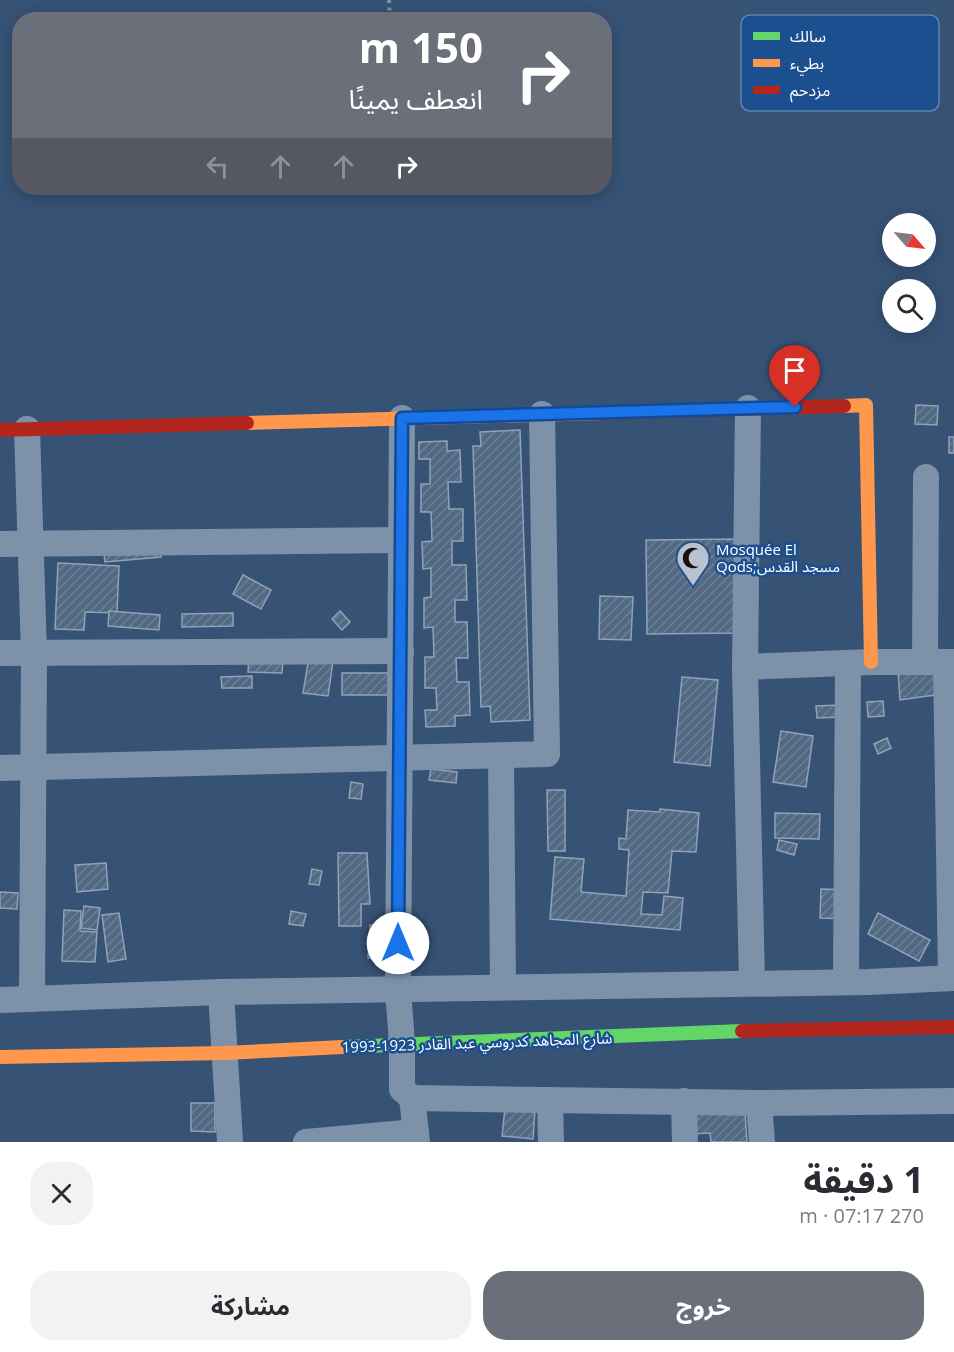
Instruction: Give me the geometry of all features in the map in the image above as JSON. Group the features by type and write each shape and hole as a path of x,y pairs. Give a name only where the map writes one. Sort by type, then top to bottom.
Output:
{"street":[{"path":"0,430 867,405 846,982"},
{"path":"748,408 745,667 752,982"},
{"path":"0,768 547,754 542,414"},
{"path":"306,1142 417,1137 412,1098 402,1089 398,989 402,418"},
{"path":"27,429 34,653 32,999"},
{"path":"0,1000 220,992 846,982 953,978 942,662 926,477"},
{"path":"0,544 401,540"},
{"path":"0,653 400,651"},
{"path":"745,667 942,662"},
{"path":"501,756 503,987"},
{"path":"220,992 230,1142"},
{"name":"شارع المجاهد كدروسي عبد القادر 1923-1993","path":"0,1057 225,1053 780,1030 954,1028"},
{"path":"412,1098 759,1102 954,1101"},
{"path":"550,1100 551,1142"},
{"path":"684,1101 685,1142"},
{"path":"759,1102 762,1142"}],"building":[{"path":"916,405 938,406 937,425 915,424"},
{"path":"520,430 530,720 491,722 490,706 481,707 473,446 481,446 480,432"},
{"path":"949,437 954,437 954,453 949,453"},
{"path":"447,441 447,451 460,450 461,482 448,482 449,509 463,509 463,541 452,541 452,565 466,565 467,600 455,600 455,622 467,622 468,658 456,658 457,682 469,682 470,715 455,716 455,726 426,727 425,710 437,710 436,688 425,688 425,657 434,657 433,627 424,628 424,598 431,597 431,568 423,569 422,542 432,541 431,512 421,512 421,484 430,484 430,459 419,459 419,442"},
{"name":"Mosquée El Qods;مسجد القدس","path":"739,539 739,633 647,634 646,540"},
{"path":"160,543 161,557 105,562 103,548"},
{"path":"58,563 119,566 117,613 85,612 84,630 55,629"},
{"path":"243,575 271,590 261,609 233,594"},
{"path":"600,596 633,597 631,640 599,639"},
{"path":"109,611 160,615 159,630 108,626"},
{"path":"340,611 350,622 342,630 332,619"},
{"path":"233,613 233,626 182,627 182,614"},
{"path":"249,657 283,659 282,673 248,672"},
{"path":"309,657 333,661 328,696 303,693"},
{"path":"934,668 935,695 900,700 898,670"},
{"path":"342,673 411,673 411,695 342,695"},
{"path":"252,676 252,688 222,688 221,677"},
{"path":"682,677 718,680 710,766 674,762"},
{"path":"883,701 884,716 868,717 867,702"},
{"path":"840,705 840,717 817,718 816,706"},
{"path":"781,731 813,736 806,787 773,782"},
{"path":"887,738 891,748 878,754 874,744"},
{"path":"431,769 457,772 456,783 429,780"},
{"path":"351,782 363,784 361,799 349,798"},
{"path":"547,790 565,790 565,851 548,851"},
{"path":"660,809 699,813 696,852 672,851 668,893 643,892 641,914 662,915 664,896 683,898 680,930 550,919 555,857 584,859 581,892 626,896 629,850 619,849 619,838 626,839 628,810 660,812"},
{"path":"775,813 820,814 819,839 775,838"},
{"path":"779,840 797,844 794,855 777,850"},
{"path":"338,853 367,853 370,904 361,904 361,926 339,926"},
{"path":"106,863 108,889 77,892 75,865"},
{"path":"312,869 322,871 319,885 309,884"},
{"path":"821,889 853,890 852,919 820,918"},
{"path":"0,892 18,893 17,909 0,908"},
{"path":"84,906 100,908 97,930 81,928"},
{"path":"64,910 81,911 80,931 97,932 95,962 62,961"},
{"path":"291,911 306,914 303,926 289,924"},
{"path":"119,913 126,959 108,962 102,915"},
{"path":"878,913 930,940 919,961 868,934"},
{"path":"370,925 402,927 400,960 368,958"},
{"path":"690,1097 744,1097 747,1142 711,1142 710,1133 692,1134"},
{"path":"191,1103 215,1103 215,1132 191,1131"},
{"path":"505,1108 535,1110 533,1139 502,1136"}],"traffic: fast":[{"path":"342,1047 742,1031"}],"traffic: slow":[{"path":"844,406 866,405 871,662"},
{"path":"247,423 602,413"},
{"path":"0,1057 225,1053 342,1047"}],"traffic: jam":[{"path":"602,413 844,406"},
{"path":"0,430 247,423"},
{"path":"742,1031 954,1027"}],"place":[{"name":"Mosquée El Qods;مسجد القدس","path":"693,587"}],"route":[{"path":"398,943 402,418 795,407"}]}
